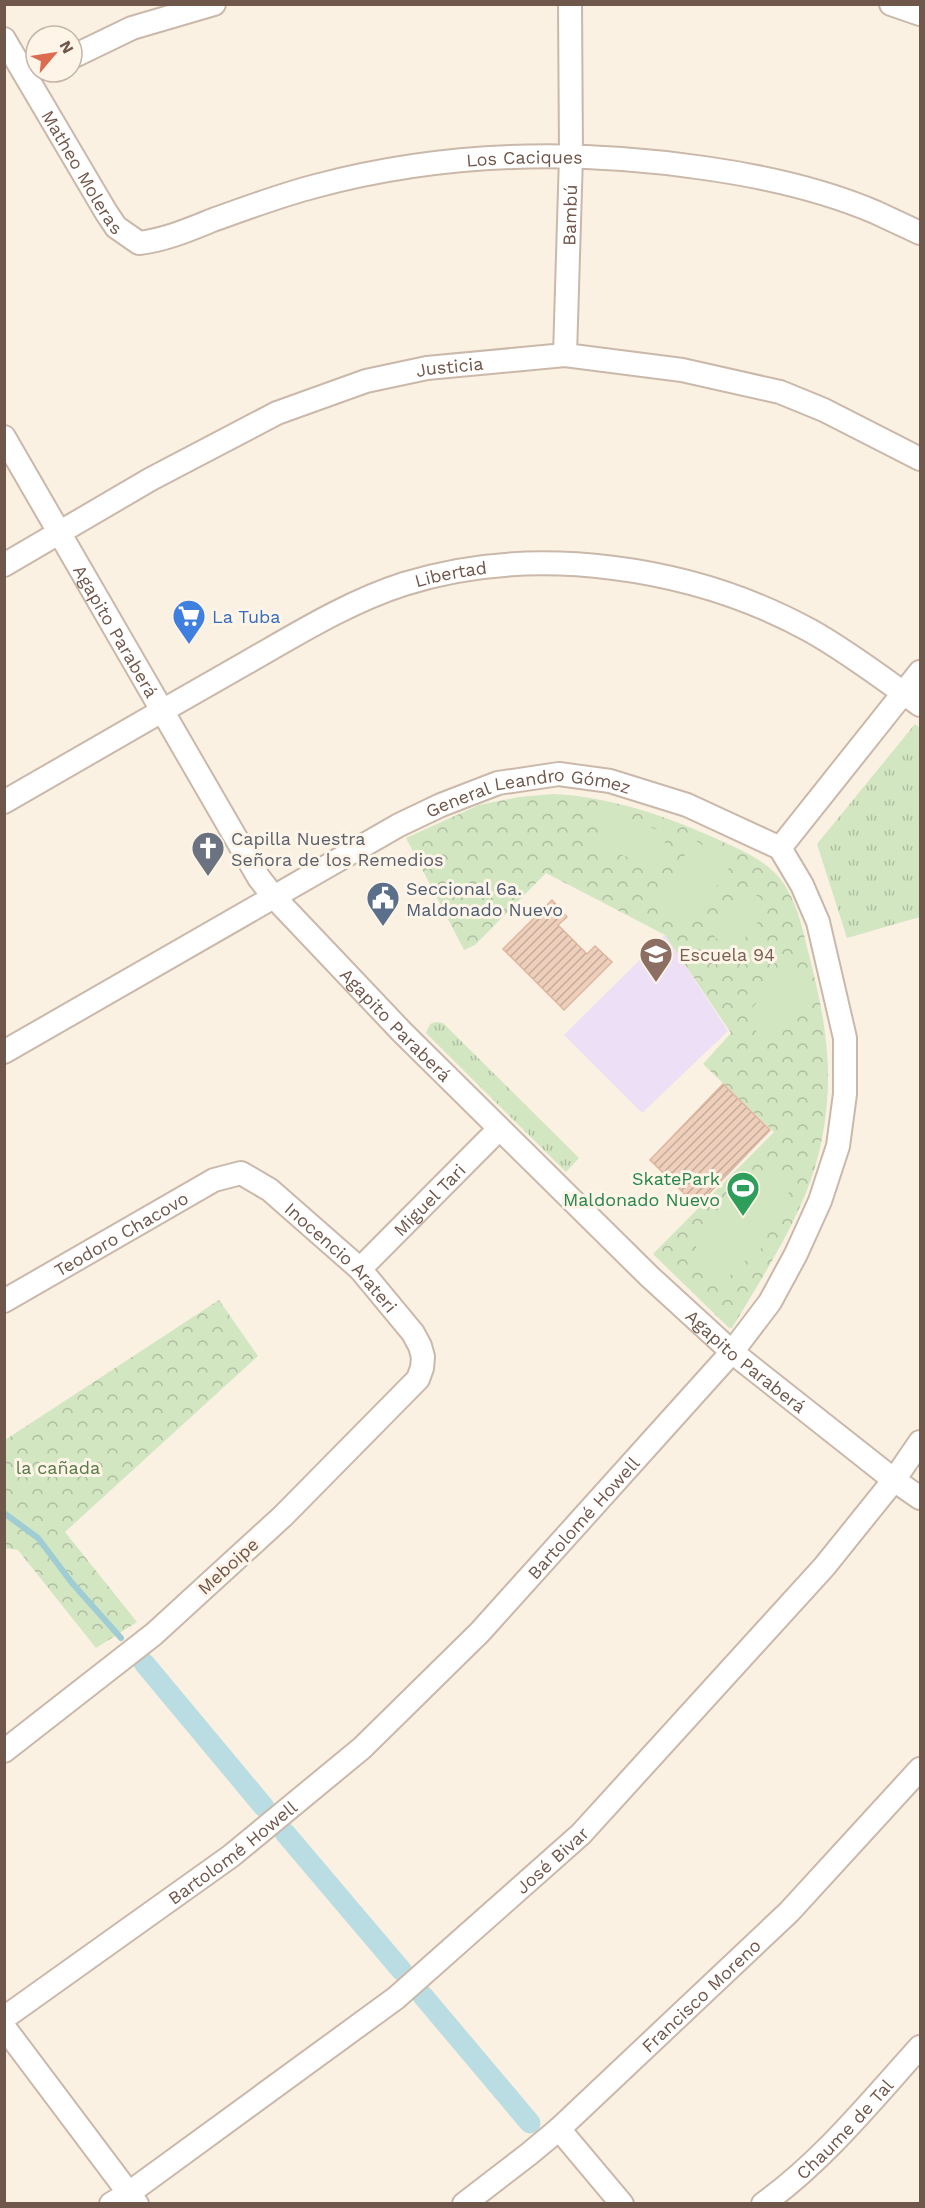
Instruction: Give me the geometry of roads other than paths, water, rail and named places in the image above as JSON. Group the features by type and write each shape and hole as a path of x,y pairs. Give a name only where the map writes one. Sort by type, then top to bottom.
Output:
{"street":[{"path":"84,51 132,28 214,4"},
{"name":"Bambú","path":"565,355 571,156 570,4"},
{"path":"891,4 921,14"},
{"name":"Matheo Moleras","path":"4,39 24,63"},
{"name":"Matheo Moleras","path":"39,84 106,212 116,227 130,238"},
{"name":"Los Caciques","path":"130,238 139,243 158,241 240,210 316,186 389,170 476,158 571,156 631,159 750,175 873,211 921,233"},
{"name":"Justicia","path":"4,565 151,479 277,414 366,381 427,368 565,355 682,370 780,392 824,410 921,459"},
{"name":"Agapito Paraberá","path":"5,439 259,878 273,896 337,966 650,1277 732,1352 894,1480 921,1498"},
{"name":"Libertad","path":"4,802 341,610 405,584 439,576 522,564 617,568 666,577 717,592 765,609 811,631 855,658 912,699"},
{"path":"780,848 912,699 921,672"},
{"name":"General Leandro Gómez","path":"4,1052 399,825 441,805 498,783 559,774 610,781 687,805 780,848"},
{"name":"Bartolomé Howell","path":"4,2018 231,1856 362,1748 480,1632 732,1352 770,1302 820,1202 838,1146 845,1094 845,1038 818,922 802,885 780,848"},
{"name":"Miguel Tari","path":"360,1269 499,1129"},
{"name":"Inocencio Arateri","path":"241,1173 270,1190 360,1269 413,1333 423,1357"},
{"name":"Teodoro Chacovo","path":"4,1300 214,1180 241,1173"},
{"name":"Meboipe","path":"4,1751 154,1634 283,1516 418,1379 423,1357"},
{"name":"José Bivar","path":"126,2200 396,1998 581,1834 824,1567 894,1480 921,1442"},
{"name":"Francisco Moreno","path":"464,2204 559,2128 789,1912 921,1769"},
{"path":"4,2027 126,2200"},
{"name":"Chaume de Tal","path":"763,2204 836,2139 921,2047"},
{"path":"559,2128 622,2204"}],"waterway":[{"path":"4,1513 38,1538 72,1583 121,1638"},
{"path":"144,1663 264,1807"},
{"path":"285,1833 402,1971"},
{"path":"423,1996 530,2123"}],"place":[{"name":"La Tuba","path":"189,645"},
{"name":"Capilla Nuestra Señora de los Remedios","path":"208,877"},
{"name":"Seccional 6a. Maldonado Nuevo","path":"383,927"},
{"name":"Escuela 94","path":"656,983"},
{"name":"SkatePark Maldonado Nuevo","path":"743,1217"}],"park label":[{"name":"la cañada","path":"58,1467"}]}
